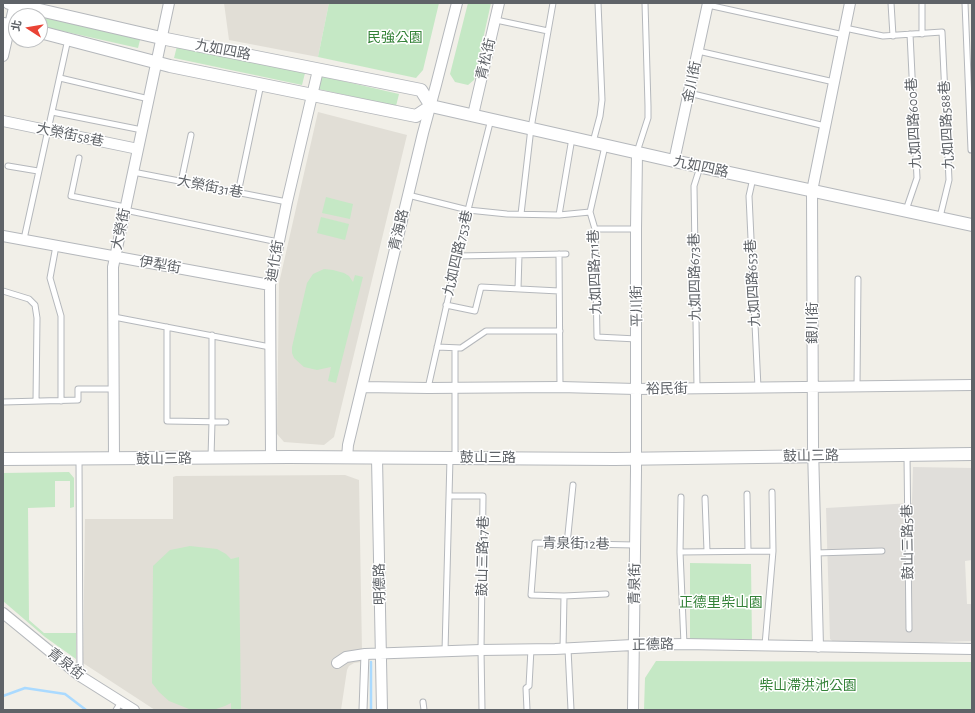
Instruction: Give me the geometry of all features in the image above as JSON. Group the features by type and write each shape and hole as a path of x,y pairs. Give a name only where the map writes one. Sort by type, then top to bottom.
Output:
{"street":[{"name":"大榮街","path":"114,459 113,267 169,3"},
{"name":"青海路","path":"347,458 348,445 408,195 457,3"},
{"name":"青松街","path":"473,114 499,3"},
{"name":"銀川街","path":"818,647 813,456 812,192 850,3"},
{"name":"九如四路","path":"13,4 161,38 421,90 431,106"},
{"name":"金川街","path":"674,161 708,4"},
{"path":"3,56 8,34"},
{"name":"九如四路","path":"48,34 156,63 416,116 431,106 473,114 637,153 812,192 972,225"},
{"name":"迪化街","path":"271,457 270,285 278,242 318,70"},
{"name":"大榮街58巷","path":"3,122 138,149"},
{"name":"平川街","path":"636,458 637,153"},
{"name":"伊犁街","path":"3,236 270,285"},
{"name":"裕民街","path":"362,387 560,387 636,389 972,385"},
{"name":"鼓山三路","path":"3,459 271,457 636,458 972,454"},
{"name":"明德路","path":"378,458 382,710"},
{"name":"青泉街","path":"633,710 636,458"},
{"name":"青泉街","path":"3,613 119,706 134,710"},
{"name":"正德路","path":"337,663 346,657 364,654 565,649 634,645 684,644 972,649"},
{"path":"363,710 364,654"}],"lane":[{"path":"521,214 531,128 553,3"},
{"name":"九如四路711巷","path":"598,3 602,100 599,143 590,212 595,229 597,337 637,339"},
{"path":"637,153 648,118 645,3"},
{"path":"891,3 893,36"},
{"path":"708,4 844,32 893,36 922,34 922,3"},
{"path":"965,3 969,48 972,150"},
{"path":"496,20 548,31"},
{"path":"966,20 972,20"},
{"name":"九如四路588巷","path":"922,34 942,32 949,180 940,218"},
{"name":"九如四路600巷","path":"906,211 917,178 910,34"},
{"path":"24,240 68,39"},
{"path":"698,51 834,82"},
{"path":"60,78 149,99"},
{"path":"238,193 261,84"},
{"path":"689,93 826,126"},
{"path":"52,112 142,130"},
{"name":"九如四路753巷","path":"428,388 457,256 491,119"},
{"path":"181,182 191,136"},
{"path":"559,215 572,138"},
{"path":"79,158 71,196 278,242"},
{"path":"8,166 38,171"},
{"name":"九如四路673巷","path":"697,388 694,186 700,167"},
{"name":"大榮街31巷","path":"133,172 287,202"},
{"name":"九如四路653巷","path":"753,178 749,196 758,388"},
{"path":"408,195 468,210 559,215 590,212"},
{"path":"595,229 636,229"},
{"path":"56,246 50,278 61,316 61,401"},
{"path":"559,254 560,387"},
{"path":"457,256 566,254"},
{"path":"518,289 519,255"},
{"path":"857,386 858,279"},
{"path":"446,305 475,311 481,288 559,291"},
{"path":"3,291 29,299 35,304 37,318 36,401"},
{"path":"114,317 270,347"},
{"path":"167,327 167,422 226,422"},
{"path":"437,347 461,348 486,331 560,331"},
{"path":"210,458 212,422 212,335"},
{"path":"445,652 449,496 453,458 455,348"},
{"path":"3,402 78,400 78,389 114,389"},
{"name":"鼓山三路5巷","path":"907,454 909,629"},
{"path":"79,459 80,676"},
{"path":"567,544 573,485"},
{"path":"764,646 773,551 772,492"},
{"path":"748,494 748,551"},
{"name":"鼓山三路17巷","path":"449,496 483,496 481,650"},
{"path":"681,497 680,552 684,644"},
{"path":"705,498 707,551"},
{"name":"青泉街12巷","path":"564,596 531,595 535,544 635,545"},
{"path":"680,552 773,551"},
{"path":"816,553 882,551"},
{"path":"571,710 565,649 564,596 606,594"},
{"path":"527,710 526,688 529,686 531,649"},
{"path":"481,650 482,710"},
{"path":"423,702 424,710"}],"shaded area":[{"path":"224,3 329,3 318,57 229,40"},
{"path":"318,112 407,135 334,437 324,445 284,442 277,434 279,283"},
{"path":"913,467 972,468 972,560 965,561 967,604 972,604 972,641 837,645 830,639 826,508 912,503"},
{"path":"345,475 359,480 362,651 361,662 354,663 349,666 347,670 341,710 155,710 83,663 85,519 173,519 173,477 176,476"}],"green space":[{"name":"民強公園","path":"329,3 439,3 423,70 416,78 318,57"},
{"path":"468,3 491,3 474,80 468,85 455,82 450,74"},
{"path":"48,15 141,36 138,48 48,28"},
{"path":"177,46 305,73 302,85 174,58"},
{"path":"321,76 399,94 396,106 318,89"},
{"path":"326,197 353,204 350,219 322,213"},
{"path":"321,217 349,224 345,240 317,233"},
{"path":"324,269 344,273 349,276 353,282 355,275 363,277 336,383 328,381 331,367 317,370 304,367 294,358 292,353 292,347 307,283 313,274"},
{"path":"69,472 74,478 74,507 70,508 70,481 55,481 55,507 28,508 29,620 44,633 76,633 76,659 45,637 3,601 3,473"},
{"path":"190,546 217,549 231,559 239,557 241,710 231,710 231,703 213,710 189,709 169,701 152,683 153,566 170,550"},
{"name":"正德里柴山園","path":"690,563 751,564 752,642 690,641"},
{"name":"柴山滯洪池公園","path":"656,661 972,662 972,710 644,710 645,678"}],"waterway":[{"path":"371,662 371,710"},
{"path":"3,696 25,688 65,694 86,710"}]}
